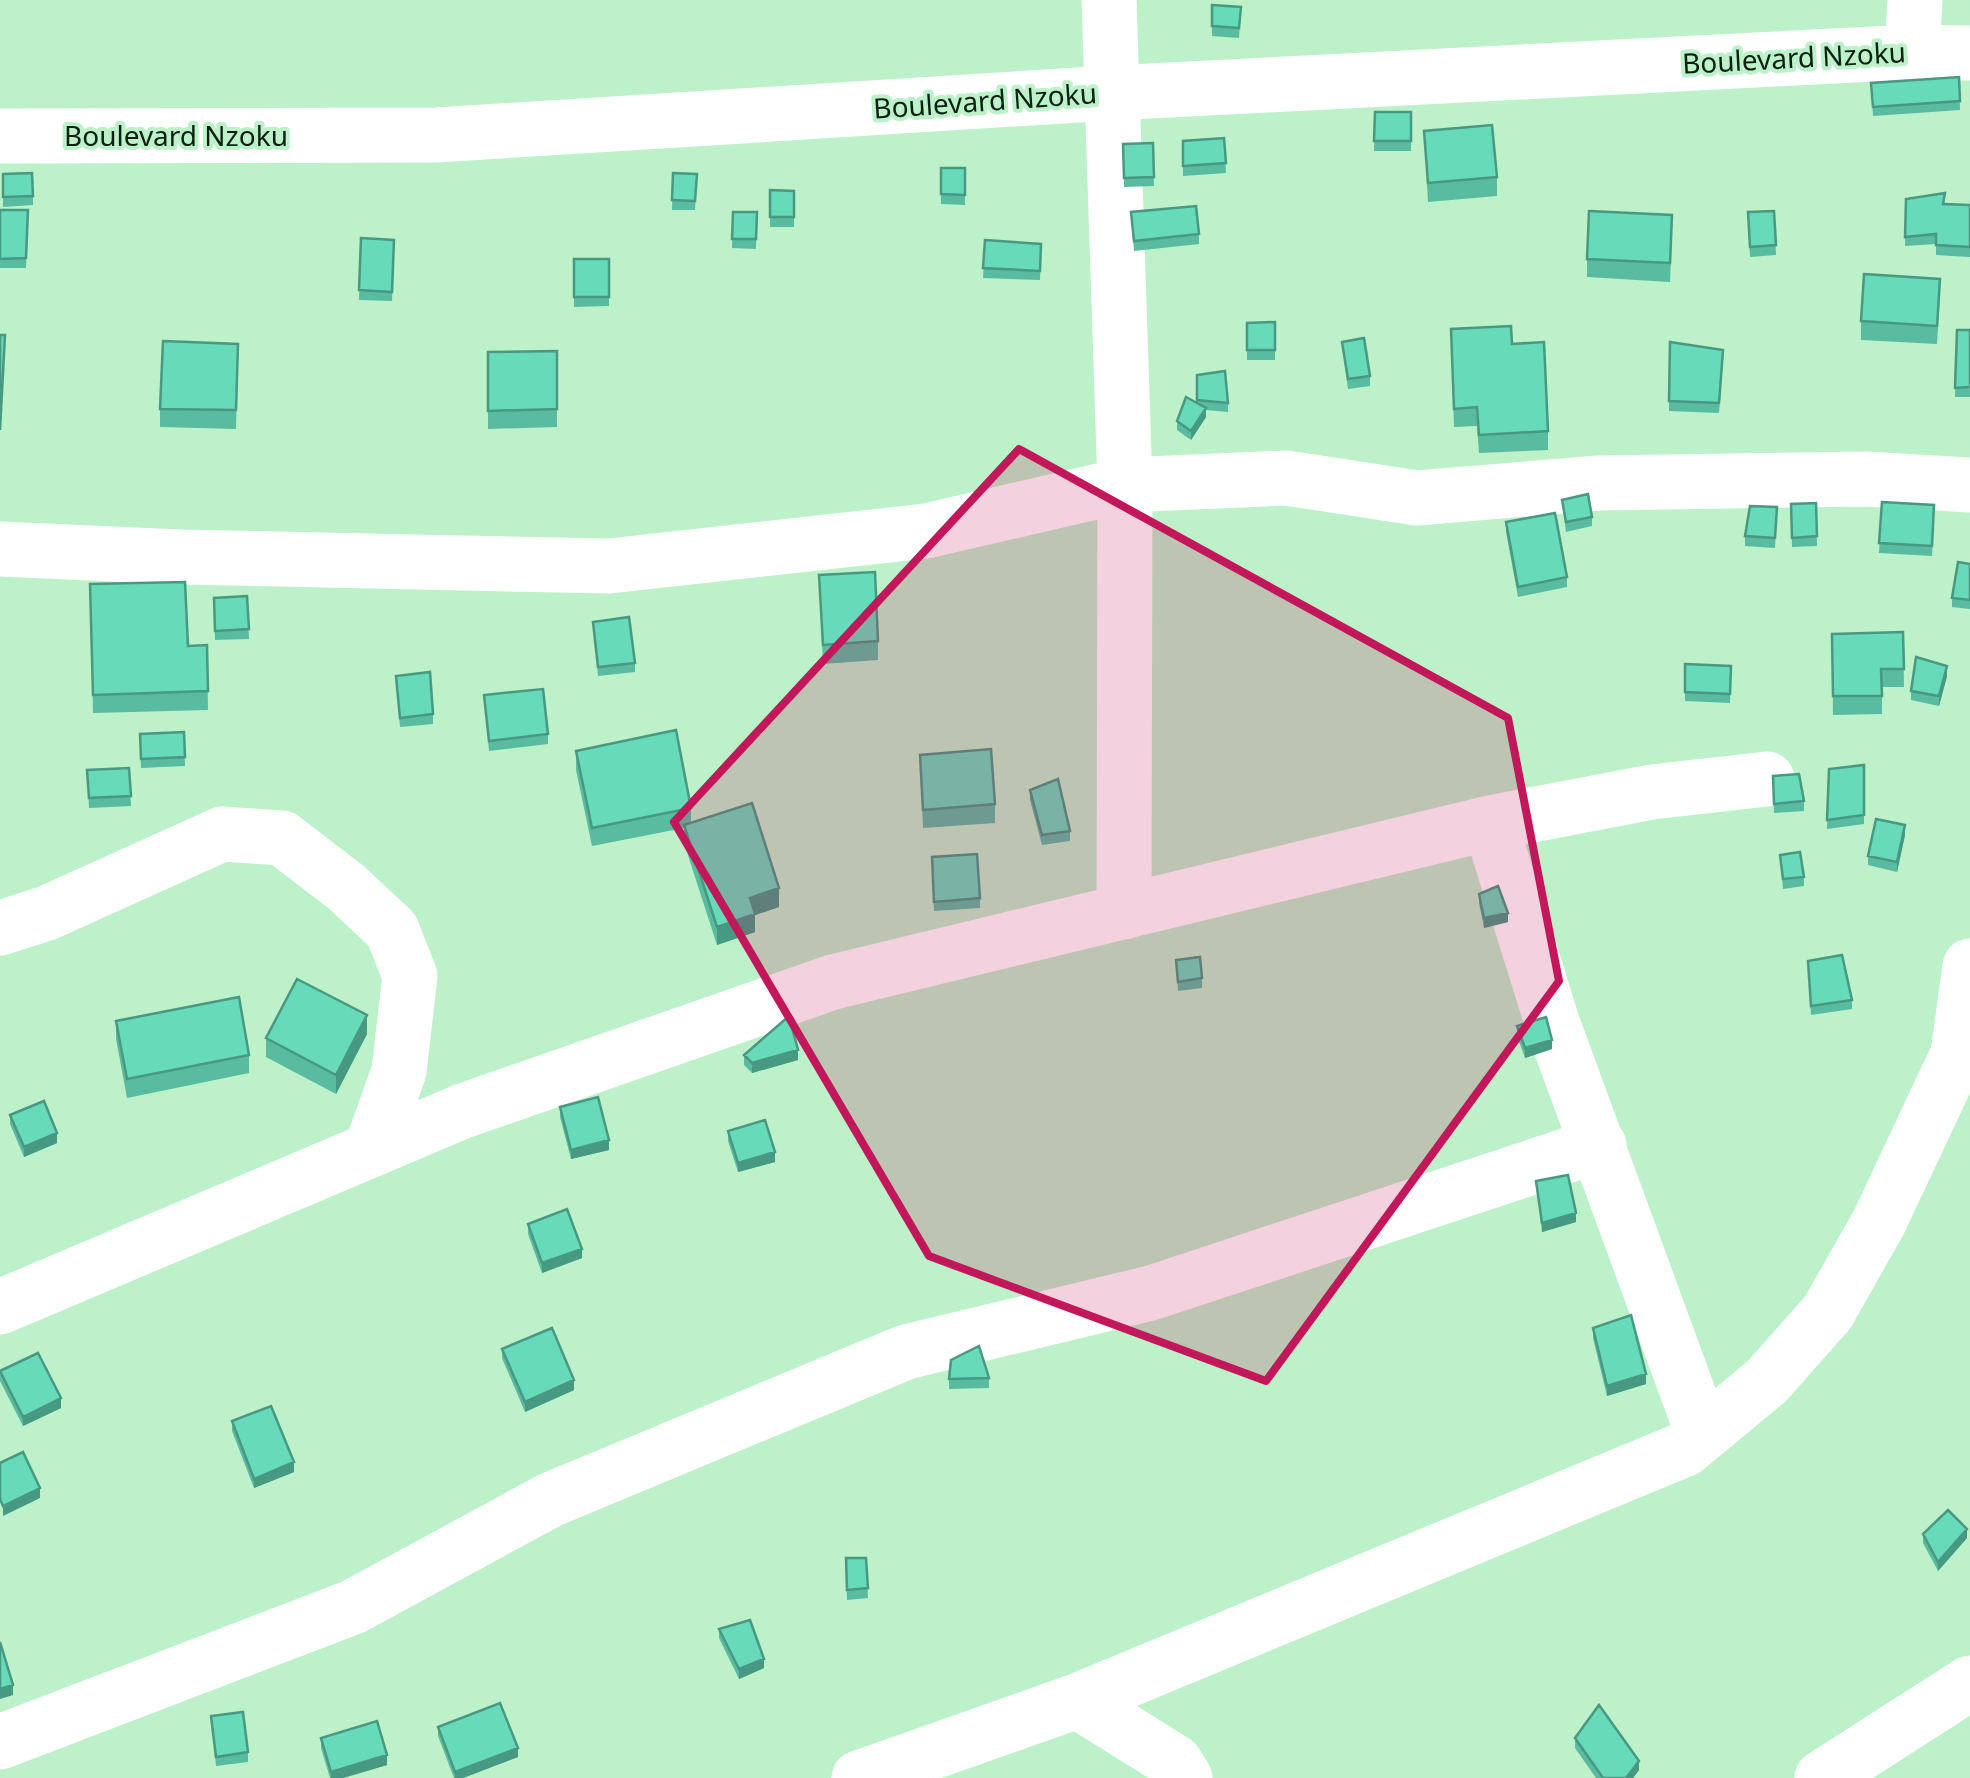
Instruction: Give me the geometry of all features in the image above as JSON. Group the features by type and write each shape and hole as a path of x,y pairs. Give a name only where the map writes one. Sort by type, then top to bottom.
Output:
{"street":[{"path":"1109,0 1125,485 1124,912"},
{"name":"Boulevard Nzoku","path":"0,136 436,136 1110,93 1914,26 1970,54"},
{"path":"0,549 609,566 926,531 1125,485 1286,478 1417,498 1599,483 1866,480 1970,485"},
{"path":"0,1307 464,1110 832,982 1490,823 1652,792 1767,779"},
{"path":"1490,823 1552,1022 1703,1434"},
{"path":"0,928 47,913 222,834 282,838 346,887 392,930 410,976 399,1070 371,1150"},
{"path":"859,1778 1077,1702 1686,1449 1767,1381 1828,1312 1879,1222 1958,1054 1970,966"},
{"path":"0,1742 353,1607 550,1500 906,1352 1151,1293 1599,1145"},
{"path":"1822,1778 1970,1683"},
{"path":"1077,1702 1175,1762 1185,1778"}],"highlighted area":[{"path":"1019,449 1508,718 1559,981 1266,1381 929,1256 674,822"}],"building":[{"path":"1212,5 1241,7 1239,28 1212,26"},
{"path":"1959,77 1960,101 1873,107 1871,83"},
{"path":"1375,112 1411,112 1411,141 1374,141"},
{"path":"1492,125 1497,177 1428,183 1424,131"},
{"path":"1224,138 1226,163 1183,166 1183,141"},
{"path":"1153,143 1154,177 1124,178 1123,144"},
{"path":"941,168 965,168 965,195 941,194"},
{"path":"32,173 33,196 3,197 3,174"},
{"path":"673,173 697,174 695,201 672,200"},
{"path":"770,190 794,191 794,217 770,217"},
{"path":"1945,193 1943,204 1970,205 1970,247 1936,245 1936,234 1905,237 1906,199"},
{"path":"1196,206 1199,234 1134,241 1131,212"},
{"path":"0,210 28,210 26,258 0,259"},
{"path":"1589,211 1672,215 1670,263 1587,259"},
{"path":"1774,211 1776,245 1750,247 1748,212"},
{"path":"733,212 757,212 756,239 732,239"},
{"path":"361,238 394,240 392,292 359,290"},
{"path":"985,240 1041,244 1040,271 983,268"},
{"path":"574,259 609,259 609,297 574,297"},
{"path":"1864,274 1940,279 1937,326 1861,321"},
{"path":"1275,322 1275,350 1247,350 1247,323"},
{"path":"1511,326 1512,344 1544,342 1548,431 1479,435 1477,407 1454,409 1451,329"},
{"path":"1957,330 1970,330 1970,387 1955,388"},
{"path":"0,335 5,335 0,430"},
{"path":"1364,338 1370,376 1348,379 1342,342"},
{"path":"163,341 238,344 236,410 160,409"},
{"path":"1670,342 1723,350 1719,403 1669,401"},
{"path":"557,351 557,409 488,411 488,352"},
{"path":"1225,371 1228,403 1197,400 1197,375"},
{"path":"1186,397 1206,408 1191,431 1177,421"},
{"path":"1588,494 1592,517 1566,522 1562,500"},
{"path":"1882,502 1934,505 1932,546 1879,543"},
{"path":"1816,503 1817,536 1792,538 1791,504"},
{"path":"1750,506 1777,507 1775,538 1745,536"},
{"path":"1555,513 1567,577 1518,587 1506,522"},
{"path":"1958,562 1970,564 1970,600 1952,598"},
{"path":"875,572 878,641 823,645 819,575"},
{"path":"185,582 188,646 207,645 208,691 93,695 90,584"},
{"path":"247,596 249,629 215,631 214,598"},
{"path":"629,617 635,663 598,667 593,622"},
{"path":"1903,632 1904,669 1881,669 1882,696 1833,696 1832,634"},
{"path":"1916,657 1947,666 1939,696 1911,691"},
{"path":"1685,664 1731,666 1730,694 1685,692"},
{"path":"430,672 433,714 400,718 396,676"},
{"path":"543,689 548,734 489,741 484,695"},
{"path":"676,730 691,808 592,828 576,751"},
{"path":"184,732 185,757 141,759 140,734"},
{"path":"991,749 995,804 923,810 920,755"},
{"path":"1864,765 1864,815 1827,820 1829,769"},
{"path":"129,768 131,796 89,798 87,770"},
{"path":"1799,774 1804,801 1774,804 1773,776"},
{"path":"1058,779 1070,831 1042,835 1030,790"},
{"path":"752,803 779,888 750,898 755,914 717,927 684,825"},
{"path":"1876,819 1905,825 1897,862 1868,856"},
{"path":"1800,852 1804,877 1783,879 1780,855"},
{"path":"977,854 980,898 934,902 932,857"},
{"path":"1498,886 1508,913 1484,918 1479,894"},
{"path":"1842,955 1852,1000 1811,1006 1808,961"},
{"path":"1200,957 1202,978 1178,982 1176,960"},
{"path":"297,979 367,1015 336,1075 266,1038"},
{"path":"239,997 249,1055 127,1079 116,1021"},
{"path":"789,1016 798,1050 752,1063 744,1055"},
{"path":"1546,1017 1552,1040 1525,1048 1517,1026"},
{"path":"598,1097 609,1140 571,1150 560,1107"},
{"path":"44,1101 57,1133 24,1147 10,1115"},
{"path":"765,1120 775,1152 738,1163 728,1131"},
{"path":"1568,1175 1576,1213 1542,1223 1536,1181"},
{"path":"567,1209 582,1249 542,1263 528,1224"},
{"path":"1631,1315 1646,1374 1607,1386 1593,1328"},
{"path":"552,1328 574,1380 525,1402 502,1349"},
{"path":"979,1346 989,1378 949,1379 951,1360"},
{"path":"38,1353 61,1398 23,1417 0,1371"},
{"path":"271,1406 294,1462 254,1479 232,1421"},
{"path":"23,1452 40,1488 3,1506 0,1463"},
{"path":"1948,1510 1967,1529 1938,1562 1923,1534"},
{"path":"846,1558 866,1558 868,1588 847,1590"},
{"path":"750,1620 764,1659 739,1669 719,1629"},
{"path":"0,1642 13,1685 0,1689"},
{"path":"500,1703 518,1748 455,1772 438,1727"},
{"path":"1599,1705 1639,1761 1626,1778 1603,1778 1575,1738"},
{"path":"243,1712 248,1752 216,1757 211,1716"},
{"path":"377,1721 387,1755 331,1772 321,1738"}]}
